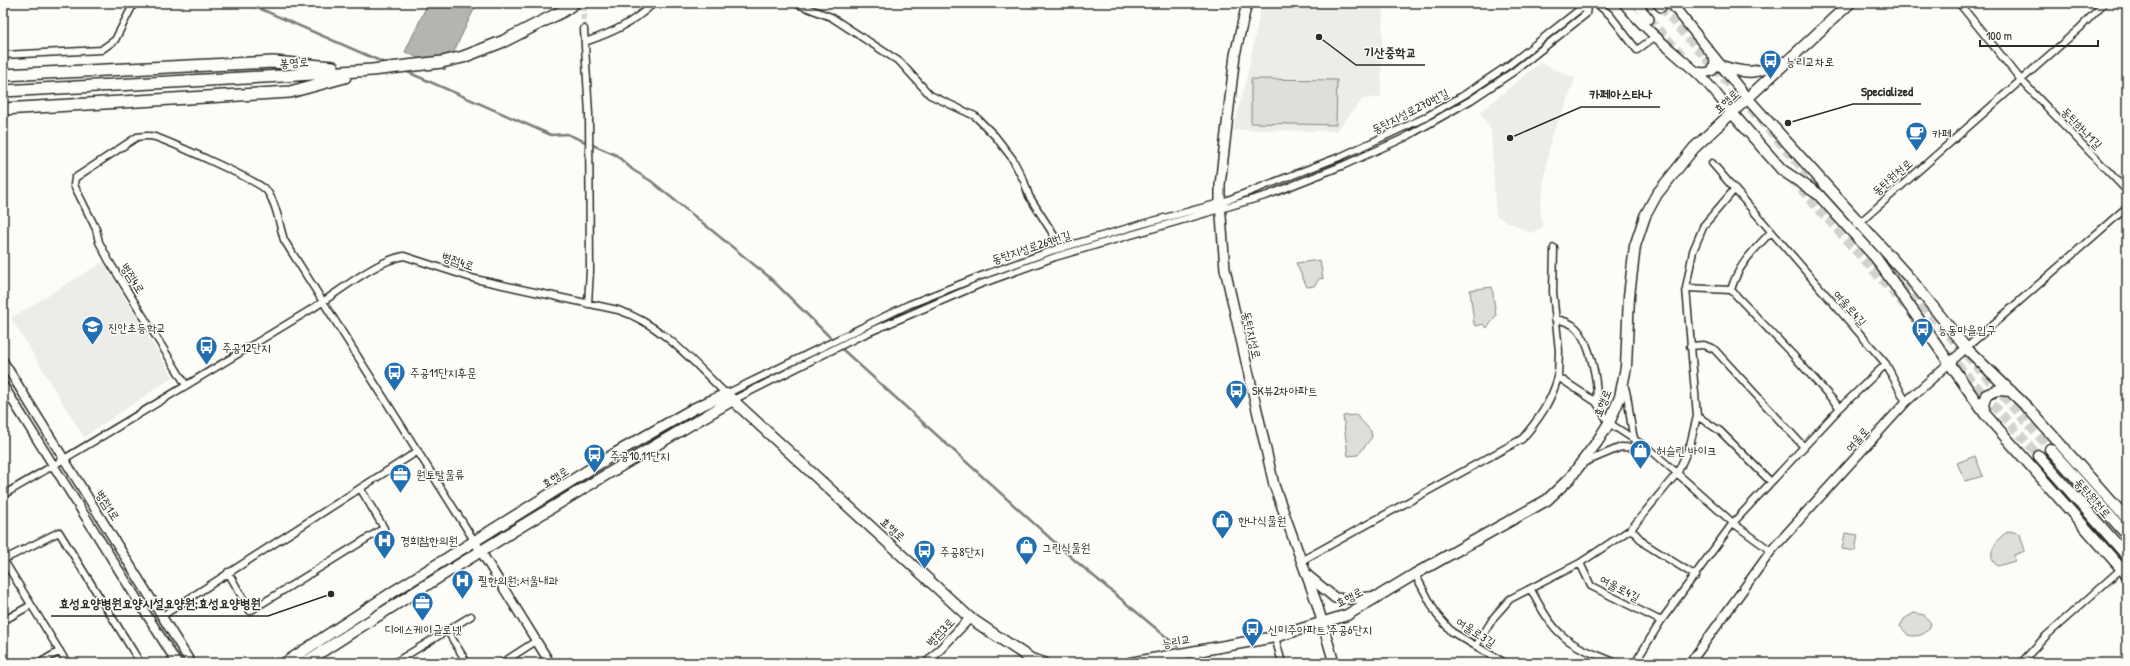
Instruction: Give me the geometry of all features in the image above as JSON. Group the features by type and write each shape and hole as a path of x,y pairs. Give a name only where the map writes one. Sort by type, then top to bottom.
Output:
{"highway":[{"name":"봉영로","path":"3,91 370,70 442,62 463,57 504,41 563,11 574,3"},
{"path":"3,75 273,62 370,70"},
{"path":"3,109 290,92 370,70"}],"main road":[{"name":"동탄지성로","path":"1247,3 1235,55 1220,207 1225,269 1274,485 1307,575 1334,663"},
{"path":"1624,3 1640,23 1696,72 1782,170 1818,194 1856,227 1913,282 1966,348 2011,391 2127,519"},
{"path":"1636,3 1649,19"},
{"path":"1671,3 1721,66 1856,227 1916,318 1950,362 1985,414 2124,572"},
{"name":"효행로","path":"1204,650 1275,637 1347,615 1415,574 1547,500 1582,464 1609,423 1624,384 1629,296 1635,246 1645,216 1657,194 1694,148 1850,3"},
{"path":"1696,72 1710,73 1714,70 1716,66 1714,56"},
{"path":"1721,66 1750,73 1758,72 1788,60"},
{"path":"1985,414 1983,405 1986,395 1998,390 2011,391"},
{"name":"효행로","path":"285,663 396,590 616,453 693,409 729,397"},
{"name":"효행로","path":"304,663 729,397"},
{"name":"효행로","path":"729,397 970,618 1031,659 1044,663"},
{"name":"동탄원천로","path":"2050,449 2127,535"},
{"name":"동탄원천로","path":"2039,456 2127,556"},
{"path":"1307,575 1335,598 1351,599 1379,596"},
{"name":"능리교","path":"1130,663 1204,650"}],"street":[{"path":"3,55 101,50 115,40 134,3"},
{"path":"585,42 613,33 629,23 654,3"},
{"path":"795,3 831,17 900,62 930,95 975,116 995,136 1012,158 1024,181 1029,196 1062,248"},
{"path":"1596,3 1610,15 1637,50 1656,36"},
{"name":"동탄하나1길","path":"1959,3 2021,80 2127,191"},
{"path":"2021,80 2104,3"},
{"path":"729,397 858,337 978,285 1056,257 1284,189 1404,138 1471,100 1513,72 1586,14 1589,5"},
{"name":"동탄지성로270번길","path":"1220,207 1342,156 1424,118 1485,81 1580,9 1589,5"},
{"path":"584,29 589,131 590,270 588,304"},
{"name":"동탄원천로","path":"1856,227 2021,80"},
{"name":"병점4로","path":"186,385 109,261 99,242 96,229 74,184 75,178 137,137 154,137 251,179 267,190 274,204 284,240 325,302"},
{"name":"여울로4길","path":"1712,163 1770,233 1886,364 1906,402"},
{"path":"1476,646 1494,617 1510,599 1532,590 1580,563 1631,529 1668,487 1678,472 1690,445 1697,416 1686,288 1693,251 1704,225 1734,190"},
{"name":"동탄지성로269번길","path":"729,397 818,348 855,330 908,305 966,282 1062,248 1142,224 1220,207"},
{"path":"1966,348 2103,230 2127,207"},
{"path":"1731,290 1736,275 1742,264 1770,233"},
{"path":"1301,561 1522,439 1541,417 1554,392 1558,377 1559,351 1553,292 1554,248"},
{"name":"병점4로","path":"3,495 325,302 378,265 395,257 404,256 475,279 637,316 658,329 729,397"},
{"path":"1686,288 1731,290 1792,354 1840,408"},
{"path":"325,302 550,663"},
{"path":"1555,319 1568,322 1577,329 1585,340 1598,392 1596,402"},
{"path":"1690,346 1704,345 1714,348 1804,447"},
{"name":"여울로","path":"1692,662 1771,551 1906,402 1966,348"},
{"name":"병점1로","path":"3,361 192,663"},
{"path":"1635,663 1660,621 1696,576 1733,523 1840,408 1886,364"},
{"path":"1558,377 1596,402 1609,423 1648,448 1678,472 1733,523 1771,551"},
{"name":"병점1로","path":"3,384 177,663"},
{"path":"1624,384 1628,396 1629,417 1634,438"},
{"path":"1697,416 1720,431 1771,482"},
{"path":"1582,464 1621,447 1648,448"},
{"path":"162,616 228,572 418,451"},
{"path":"228,572 250,611 384,528 360,488"},
{"path":"1631,529 1645,544 1696,576"},
{"path":"67,663 3,560 59,532 138,659 138,663"},
{"name":"여울로4길","path":"1580,563 1591,586 1660,621"},
{"path":"2021,663 2046,636 2124,572"},
{"name":"여울로3길","path":"1415,574 1438,615 1452,632 1505,663"},
{"path":"1532,590 1546,617 1563,636 1583,648 1616,663"},
{"path":"3,621 31,606"},
{"path":"394,663 471,616"},
{"name":"병점3로","path":"927,663 970,618"},
{"path":"447,630 467,663"},
{"path":"1275,637 1282,663"},
{"path":"502,663 536,641"},
{"path":"39,663 60,652"},
{"path":"1193,652 1198,663"}],"shaded area":[{"path":"428,3 477,3 445,70 405,52"},
{"path":"1262,3 1383,3 1381,97 1363,99 1336,131 1233,130 1246,80"},
{"path":"1540,63 1575,78 1566,105 1551,136 1540,208 1543,227 1531,233 1496,216 1491,131 1480,112"},
{"path":"1251,79 1337,80 1336,125 1251,123"},
{"path":"1320,260 1323,279 1320,278 1314,286 1307,287 1296,263"},
{"name":"진안초등학교","path":"103,262 173,377 84,437 11,318"},
{"path":"1492,287 1496,316 1487,328 1483,324 1477,326 1474,324 1470,290"},
{"path":"1356,415 1371,431 1372,437 1358,455 1348,456 1343,416"},
{"path":"1975,456 1983,476 1965,481 1957,463"},
{"path":"2010,531 2020,534 2025,551 2014,555 2015,561 1998,566 1994,562 1992,552 1997,541 2005,533"},
{"path":"1845,533 1858,535 1855,551 1842,549"},
{"path":"1914,613 1924,615 1931,623 1928,630 1922,634 1912,636 1908,635 1900,626 1904,619"}],"waterway":[{"path":"247,3 387,64"},
{"path":"403,70 551,135 567,134 616,155 633,170 651,181 768,276 842,349 1072,558 1177,646"}],"tunnel":[{"path":"584,3 584,29"},
{"path":"1661,7 1840,211"},
{"path":"1649,19 1683,56"},
{"path":"1792,179 1905,306"},
{"path":"1877,254 2050,449"},
{"path":"1948,354 2039,456"}],"place":[{"name":"기산중학교","path":"1319,37"},
{"name":"능리교차로","path":"1770,80"},
{"name":"Specialized","path":"1788,123"},
{"name":"카페아스타나","path":"1510,138"},
{"name":"카페","path":"1917,152"},
{"name":"진안초등학교","path":"92,346"},
{"name":"능동마을입구","path":"1923,348"},
{"name":"주공12단지","path":"206,366"},
{"name":"주공11단지후문","path":"394,392"},
{"name":"SK뷰2차아파트","path":"1237,410"},
{"name":"허슬린 바이크","path":"1640,470"},
{"name":"주공10.11단지","path":"594,474"},
{"name":"원토탈물류","path":"401,494"},
{"name":"한나식물원","path":"1222,540"},
{"name":"경희참한의원","path":"385,560"},
{"name":"그린식물원","path":"1027,566"},
{"name":"주공8단지","path":"925,570"},
{"name":"효성요양병원요양시설요양원;효성요양병원","path":"331,594"},
{"name":"필한의원;서울내과","path":"462,600"},
{"name":"디에스케이글로넷","path":"423,622"},
{"name":"신미주아파트.주공6단지","path":"1252,648"}]}
